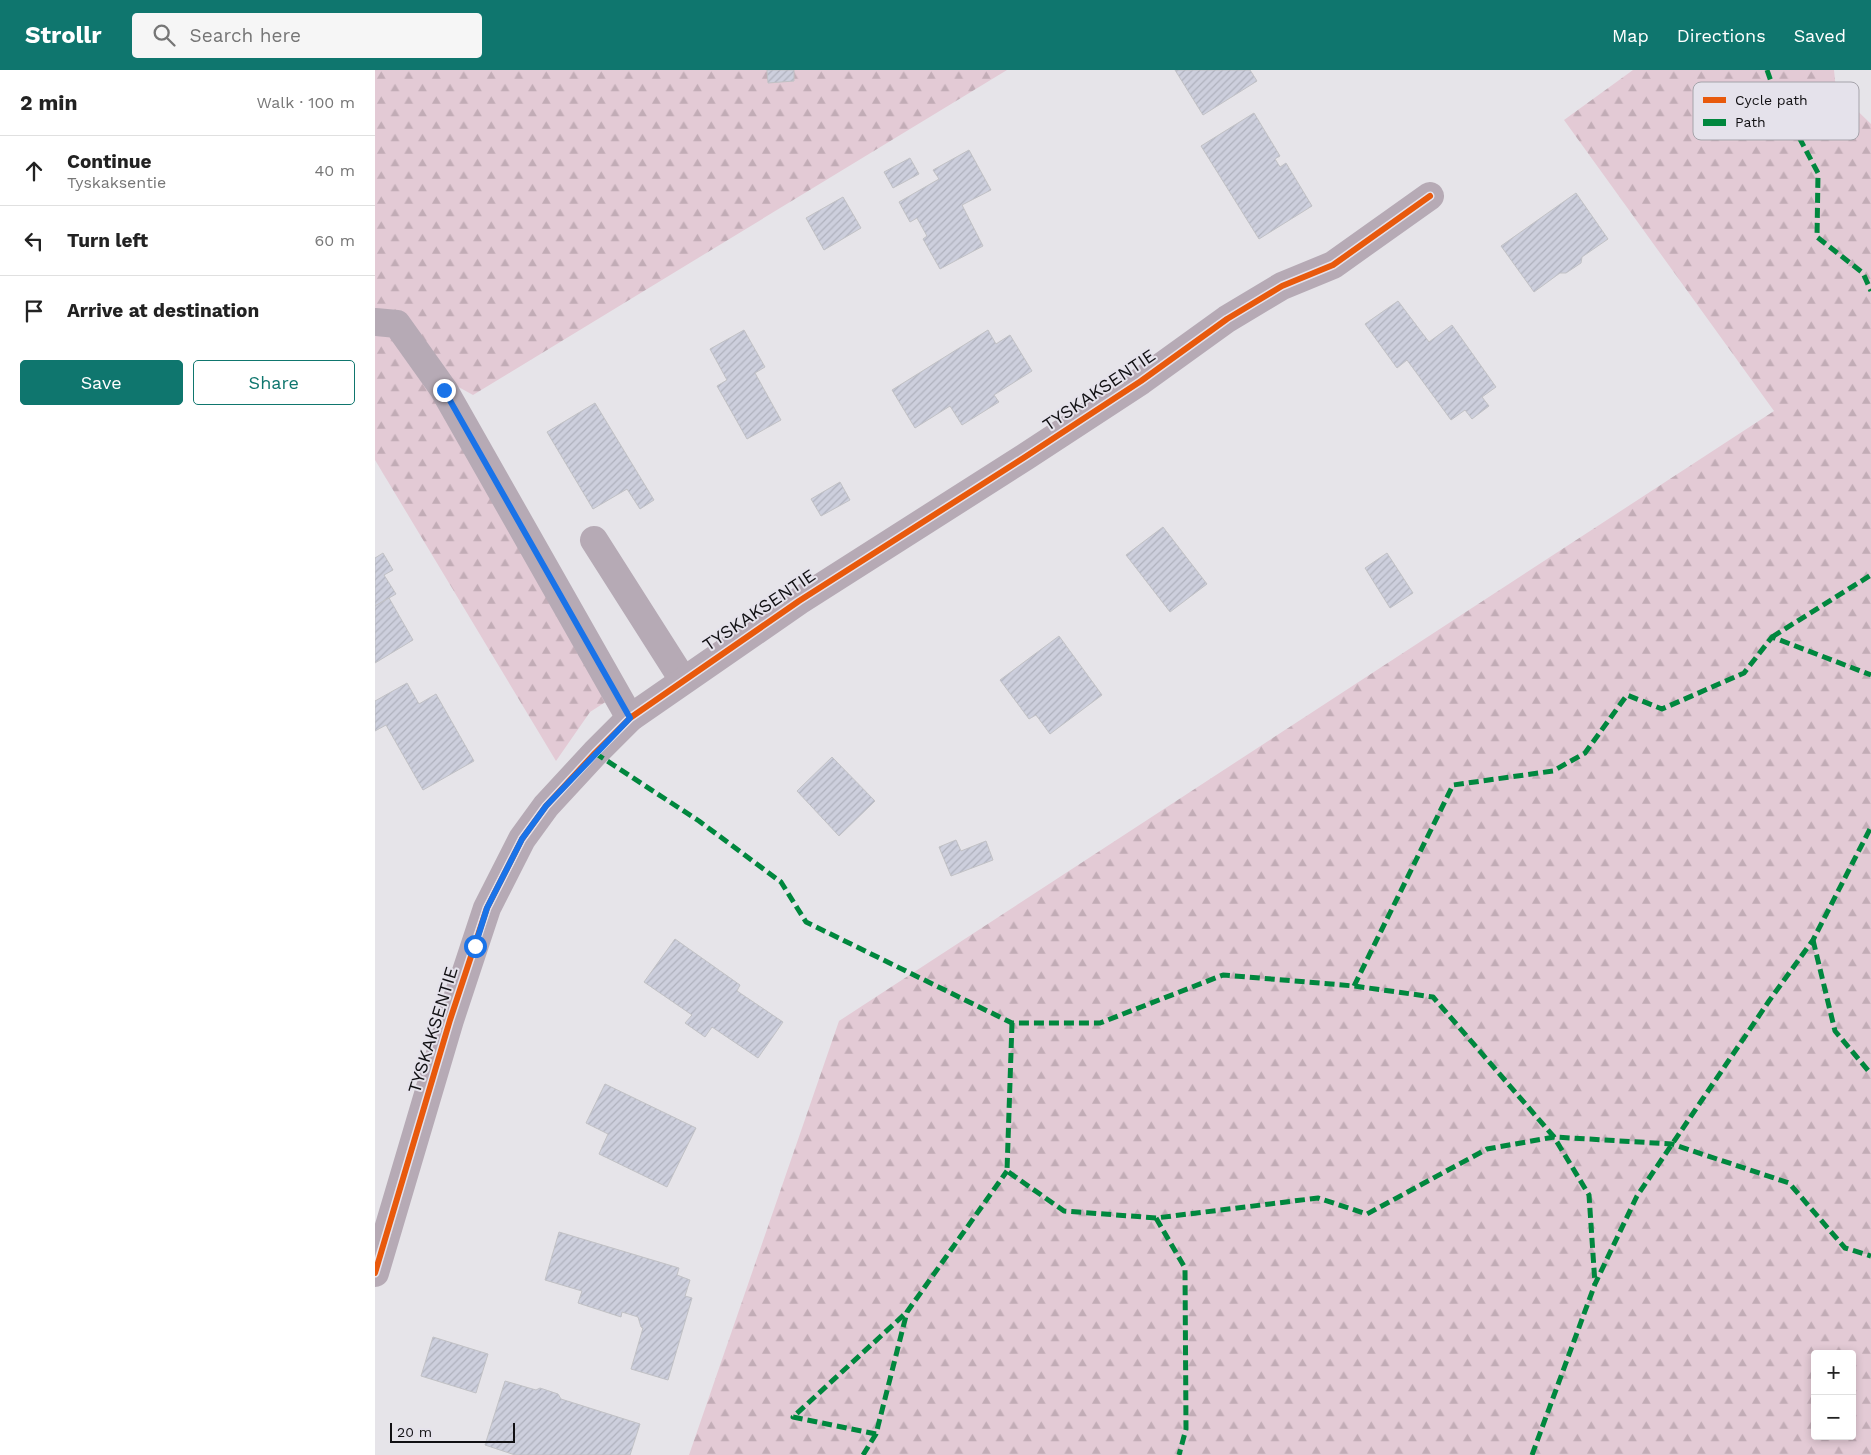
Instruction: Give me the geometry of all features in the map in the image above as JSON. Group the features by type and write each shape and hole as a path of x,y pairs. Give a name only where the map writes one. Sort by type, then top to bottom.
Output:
{"street":[{"name":"TYSKAKSENTIE","path":"375,1273 450,1020 487,908 522,839 546,806 630,718 799,601 1141,381 1227,319 1283,286 1333,265 1430,196"},
{"path":"375,322 397,324 444,390 630,718"},
{"path":"593,540 683,680"}],"green space":[{"path":"375,70 1007,70 473,395 415,363 607,701 590,712 556,761 375,460"},
{"path":"1633,70 1834,70 1835,82 1693,82 1693,140 1859,140 1859,112 1871,124 1871,1455 689,1455 839,1021 1774,411 1564,120"}],"building":[{"path":"767,70 794,70 794,81 768,83"},
{"path":"1175,70 1250,70 1257,81 1203,115"},
{"path":"1254,113 1280,156 1275,159 1280,167 1286,163 1312,206 1259,239 1201,146"},
{"path":"969,150 991,190 962,205 983,246 940,269 923,239 927,236 917,218 910,222 899,202 939,179 933,170"},
{"path":"910,158 919,174 893,188 884,172"},
{"path":"1576,193 1608,239 1582,257 1581,263 1566,273 1560,273 1534,292 1501,246"},
{"path":"843,197 861,228 824,250 806,218"},
{"path":"1398,301 1429,342 1452,325 1496,387 1482,397 1489,406 1472,419 1465,410 1451,420 1407,360 1397,368 1365,324"},
{"path":"744,330 765,367 755,373 781,420 747,439 717,386 727,380 710,349"},
{"path":"988,330 996,344 1010,335 1032,371 994,395 999,402 962,425 950,406 915,428 892,390"},
{"path":"595,403 654,500 640,509 627,489 593,509 547,432"},
{"path":"840,482 850,500 821,516 811,499"},
{"path":"1163,527 1207,584 1170,612 1126,555"},
{"path":"383,553 393,570 384,575 396,594 375,606 375,558"},
{"path":"1387,553 1413,593 1390,608 1365,568"},
{"path":"389,598 413,640 375,663 375,606"},
{"path":"1059,636 1102,695 1050,734 1036,715 1029,719 1000,680"},
{"path":"407,683 419,704 436,694 474,761 423,790 386,725 375,731 375,701"},
{"path":"832,757 875,801 839,836 797,791"},
{"path":"956,840 961,851 986,841 993,860 951,876 939,847"},
{"path":"675,939 740,985 737,991 783,1022 758,1058 712,1027 705,1037 685,1023 692,1015 644,982"},
{"path":"605,1084 696,1128 667,1187 599,1154 608,1134 586,1123"},
{"path":"559,1232 679,1268 677,1275 690,1280 685,1296 692,1298 668,1380 631,1369 643,1328 638,1317 622,1312 621,1317 578,1303 582,1291 545,1280"},
{"path":"433,1337 488,1354 476,1393 421,1376"},
{"path":"505,1381 536,1390 540,1388 558,1394 561,1399 640,1424 630,1455 515,1455 485,1445"}],"marked path":[{"path":"1767,70 1771,82"},
{"path":"1801,140 1818,173 1817,237 1863,273 1871,291"},
{"path":"1772,637 1871,575"},
{"path":"1354,986 1453,785 1553,771 1585,753 1627,695 1662,709 1744,673 1772,637 1871,675"},
{"path":"595,753 699,821 781,882 806,922 1012,1023 1100,1023 1223,975 1354,986 1433,997 1554,1137 1672,1144 1789,1183 1845,1248 1871,1256"},
{"path":"1532,1455 1595,1284 1637,1196 1769,1001 1813,940 1871,827"},
{"path":"1813,940 1835,1031 1871,1074"},
{"path":"1012,1023 1007,1171 1064,1211 1156,1218 1318,1198 1367,1214 1487,1149 1554,1137 1589,1195 1595,1284"},
{"path":"863,1455 876,1434 907,1312 1007,1171"},
{"path":"1156,1218 1185,1268 1186,1429 1179,1455"},
{"path":"876,1434 793,1417 907,1312"}],"cycle path":[{"path":"375,1273 450,1020 487,908 522,839 546,806 595,753 630,718 799,601 1141,381 1227,319 1282,286 1333,265 1430,196"}],"route":[{"path":"444,390 630,718 546,806 522,839 487,908 475,946"}]}
